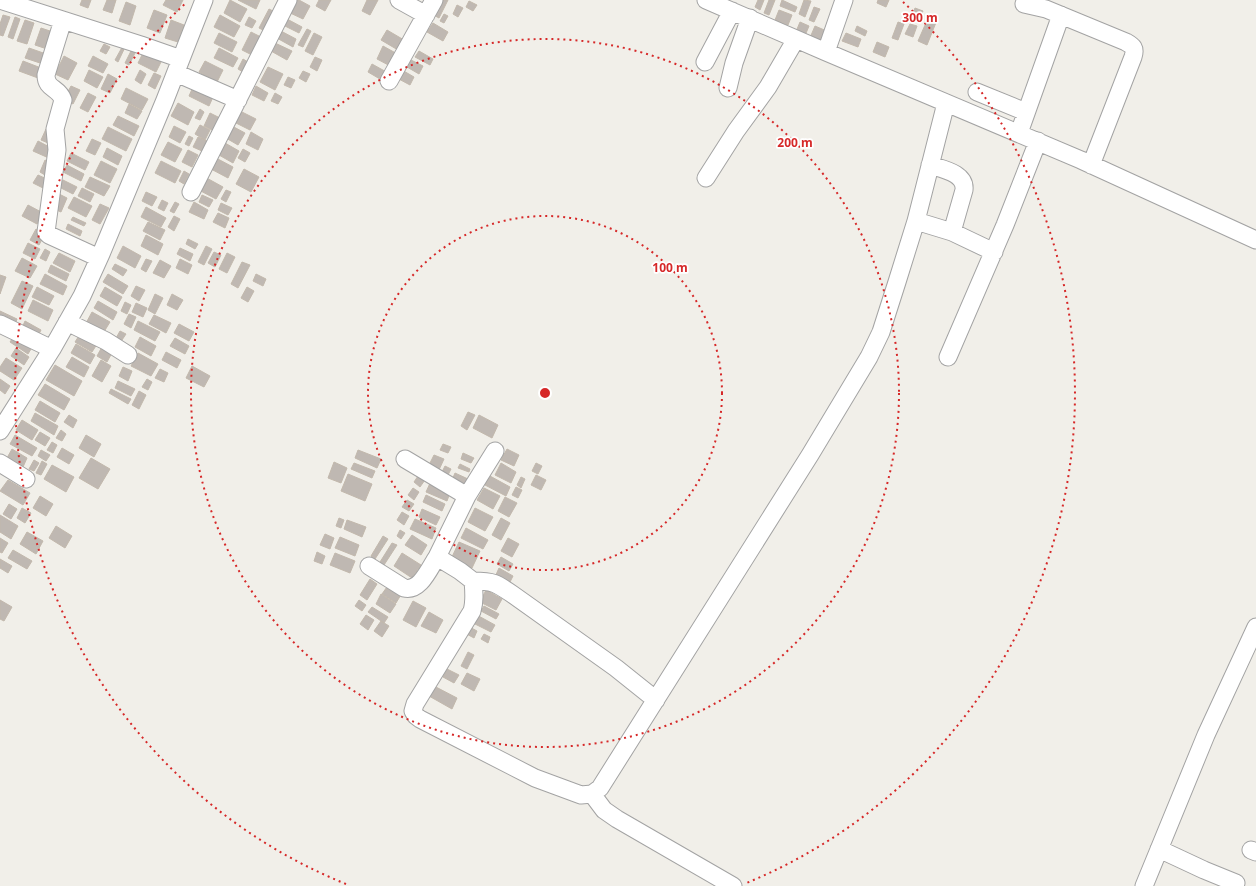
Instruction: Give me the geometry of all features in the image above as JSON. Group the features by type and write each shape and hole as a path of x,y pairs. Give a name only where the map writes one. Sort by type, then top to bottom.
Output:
{"street":[{"path":"0,0 140,44 238,100"},
{"path":"0,431 52,349 82,296 99,258 204,0"},
{"path":"191,192 288,0"},
{"path":"399,0 426,15"},
{"path":"389,81 434,0"},
{"path":"706,0 1038,141 1256,240"},
{"path":"826,52 844,0"},
{"path":"1024,4 1046,9 1133,45 1133,57 1091,165"},
{"path":"705,62 732,11"},
{"path":"1019,133 1061,15"},
{"path":"728,88 734,63 750,18"},
{"path":"63,20 46,75 46,79 50,87 58,91 63,100 63,105 56,121 55,128 57,150 46,232 49,235 99,258"},
{"path":"706,178 736,131 768,87 796,39"},
{"path":"977,92 1026,112"},
{"path":"473,581 475,600 472,611 415,704 413,709 414,714 420,719 535,778 581,795 592,794 600,788 656,700 810,455 869,357 881,332 916,220 946,103"},
{"path":"948,357 994,252 1038,141"},
{"path":"930,165 955,174 960,177 964,183 964,190 952,232"},
{"path":"916,220 952,232 994,252"},
{"path":"67,322 106,341 128,355"},
{"path":"0,324 52,349"},
{"path":"369,566 404,588 409,589 417,586 424,578 437,557 467,496 495,450"},
{"path":"405,459 467,496"},
{"path":"0,463 26,479"},
{"path":"437,557 473,581 494,582 616,668 656,700"},
{"path":"1144,886 1206,735 1256,627"},
{"path":"592,794 604,810 617,819 733,886"},
{"path":"1159,849 1236,883"}],"building":[{"path":"82,0 91,0 88,8 80,5"},
{"path":"107,0 116,0 112,13 103,10"},
{"path":"166,0 183,0 177,12 163,5"},
{"path":"230,0 247,9 240,22 224,13"},
{"path":"238,0 260,0 256,9"},
{"path":"291,0 299,0 310,6 303,19 286,11"},
{"path":"319,0 331,0 325,11 316,6"},
{"path":"367,0 378,0 370,15 362,11"},
{"path":"437,0 448,0 439,18 430,13"},
{"path":"758,0 764,0 760,10 755,7"},
{"path":"769,0 775,0 769,15 764,13"},
{"path":"782,0 797,7 795,12 780,6"},
{"path":"804,0 811,1 805,17 799,14"},
{"path":"878,0 889,0 886,7 877,3"},
{"path":"469,1 477,5 473,11 466,7"},
{"path":"126,2 136,6 130,25 119,21"},
{"path":"457,5 463,8 458,17 453,14"},
{"path":"814,7 820,9 814,22 809,20"},
{"path":"915,8 923,11 919,20 912,16"},
{"path":"269,9 275,12 265,31 259,28"},
{"path":"154,10 167,15 160,33 147,28"},
{"path":"779,10 792,15 788,25 775,20"},
{"path":"444,14 448,16 444,23 440,21"},
{"path":"3,15 10,17 3,36 0,35 0,24"},
{"path":"220,15 240,26 234,37 214,27"},
{"path":"929,16 937,20 927,45 918,41"},
{"path":"15,17 20,19 13,39 8,37"},
{"path":"249,17 256,21 252,28 245,25"},
{"path":"287,19 302,27 299,33 283,25"},
{"path":"25,20 34,23 27,44 17,41"},
{"path":"171,20 184,25 178,42 165,38"},
{"path":"800,22 809,26 804,38 795,34"},
{"path":"898,22 904,24 898,40 892,38"},
{"path":"433,23 448,32 443,41 427,32"},
{"path":"910,24 917,26 913,37 905,34"},
{"path":"815,26 829,32 823,46 809,40"},
{"path":"857,26 867,31 865,36 855,31"},
{"path":"41,28 53,32 47,49 35,45"},
{"path":"307,29 311,31 303,47 298,45"},
{"path":"279,30 296,39 293,47 275,37"},
{"path":"387,30 404,40 398,50 381,40"},
{"path":"251,32 261,37 252,55 242,50"},
{"path":"219,33 237,42 232,52 214,43"},
{"path":"314,33 322,37 313,55 305,51"},
{"path":"846,33 861,39 858,47 842,41"},
{"path":"125,42 127,43 118,62 115,60"},
{"path":"877,42 889,47 885,57 873,52"},
{"path":"275,43 292,51 287,60 271,51"},
{"path":"104,44 110,47 106,54 100,51"},
{"path":"134,45 138,47 129,65 125,63"},
{"path":"383,46 401,56 394,68 377,59"},
{"path":"29,48 49,55 46,65 25,58"},
{"path":"219,48 238,58 233,67 214,58"},
{"path":"144,51 162,60 156,72 138,63"},
{"path":"419,51 433,59 430,65 415,57"},
{"path":"64,56 77,63 68,80 55,74"},
{"path":"93,56 108,64 103,73 88,66"},
{"path":"315,57 322,60 317,71 310,67"},
{"path":"243,59 248,62 243,72 238,69"},
{"path":"411,60 423,66 419,74 407,67"},
{"path":"23,61 41,68 38,78 19,71"},
{"path":"205,61 223,70 217,82 199,72"},
{"path":"372,64 390,74 385,82 368,72"},
{"path":"268,67 283,74 275,90 260,82"},
{"path":"89,70 103,77 97,88 84,81"},
{"path":"140,70 146,74 141,84 135,80"},
{"path":"402,70 414,77 410,85 397,78"},
{"path":"303,71 310,74 306,82 299,78"},
{"path":"154,73 161,76 155,89 148,85"},
{"path":"108,74 117,79 110,93 101,89"},
{"path":"288,77 295,80 291,88 284,85"},
{"path":"71,86 80,90 73,104 64,99"},
{"path":"256,86 268,93 264,101 252,95"},
{"path":"193,87 213,97 209,106 189,96"},
{"path":"126,88 148,99 142,110 121,99"},
{"path":"88,93 96,97 88,112 80,108"},
{"path":"275,93 282,97 278,104 271,101"},
{"path":"178,103 194,112 188,125 171,116"},
{"path":"129,104 142,111 137,119 125,113"},
{"path":"200,109 204,112 200,120 195,118"},
{"path":"238,110 256,119 250,130 232,121"},
{"path":"210,113 222,119 216,132 204,126"},
{"path":"118,116 139,126 134,136 113,125"},
{"path":"200,125 210,130 205,140 195,134"},
{"path":"174,126 186,132 180,143 169,137"},
{"path":"232,126 245,133 238,145 226,138"},
{"path":"108,127 132,139 126,151 102,139"},
{"path":"46,129 53,133 48,143 41,140"},
{"path":"251,132 263,139 258,150 246,144"},
{"path":"189,136 193,138 189,146 185,144"},
{"path":"198,137 207,141 202,151 193,147"},
{"path":"92,139 101,143 95,155 86,151"},
{"path":"38,141 55,150 51,159 33,151"},
{"path":"168,142 182,149 175,162 161,155"},
{"path":"225,143 239,151 233,163 219,155"},
{"path":"107,148 122,156 118,165 103,157"},
{"path":"243,149 250,153 245,162 238,158"},
{"path":"188,150 198,155 192,167 182,162"},
{"path":"71,153 89,162 85,170 67,161"},
{"path":"216,158 233,167 228,178 211,169"},
{"path":"45,160 54,165 48,177 40,172"},
{"path":"101,161 117,169 110,183 94,175"},
{"path":"161,161 181,171 175,183 155,173"},
{"path":"67,165 84,174 81,181 63,172"},
{"path":"244,169 259,177 251,192 236,184"},
{"path":"184,171 189,174 184,184 179,181"},
{"path":"38,175 51,181 47,190 33,183"},
{"path":"203,176 223,187 216,199 197,189"},
{"path":"90,177 110,186 104,196 85,187"},
{"path":"63,180 77,187 73,194 59,187"},
{"path":"82,188 94,194 90,202 78,196"},
{"path":"226,190 231,192 226,202 221,199"},
{"path":"146,192 157,197 152,206 142,201"},
{"path":"59,194 67,198 61,212 52,208"},
{"path":"202,195 213,200 209,207 199,202"},
{"path":"74,197 92,206 86,217 68,208"},
{"path":"162,200 168,203 164,211 158,208"},
{"path":"175,202 179,204 174,213 170,211"},
{"path":"194,202 208,210 204,219 189,212"},
{"path":"221,203 232,208 228,215 218,210"},
{"path":"100,204 109,208 100,224 92,220"},
{"path":"28,205 43,213 37,224 22,216"},
{"path":"146,207 166,218 161,227 141,217"},
{"path":"218,213 229,218 225,228 213,222"},
{"path":"174,216 180,219 174,231 168,227"},
{"path":"73,217 86,223 84,226 71,220"},
{"path":"148,222 165,230 160,240 143,231"},
{"path":"68,224 82,231 80,236 66,229"},
{"path":"36,229 45,234 39,245 30,240"},
{"path":"146,235 163,244 158,255 141,246"},
{"path":"188,239 198,244 195,249 186,244"},
{"path":"28,243 40,249 35,259 23,253"},
{"path":"123,246 141,256 135,268 117,258"},
{"path":"206,246 212,249 204,265 198,262"},
{"path":"180,248 193,254 190,261 177,254"},
{"path":"45,249 50,252 46,261 40,258"},
{"path":"214,252 221,255 215,267 208,263"},
{"path":"59,253 75,261 70,272 53,263"},
{"path":"227,253 235,257 227,273 219,269"},
{"path":"22,258 37,266 30,278 15,271"},
{"path":"146,259 152,261 146,272 141,269"},
{"path":"180,259 192,265 188,274 176,268"},
{"path":"160,260 171,266 164,278 153,273"},
{"path":"242,262 250,265 238,288 231,284"},
{"path":"115,264 127,270 123,276 112,269"},
{"path":"51,265 69,274 66,281 48,272"},
{"path":"45,274 67,286 63,295 40,284"},
{"path":"108,274 128,286 123,294 103,282"},
{"path":"256,274 266,279 263,286 253,281"},
{"path":"0,275 6,277 0,294"},
{"path":"22,281 33,286 22,309 11,303"},
{"path":"136,286 145,290 139,301 131,296"},
{"path":"37,287 54,296 49,305 32,297"},
{"path":"105,287 122,297 117,306 100,296"},
{"path":"247,287 254,291 248,302 241,298"},
{"path":"155,294 163,298 155,314 148,310"},
{"path":"172,294 183,300 177,310 167,305"},
{"path":"33,300 53,310 48,321 28,311"},
{"path":"98,301 117,312 113,320 94,308"},
{"path":"125,302 131,305 127,314 121,311"},
{"path":"136,303 147,308 143,317 132,312"},
{"path":"0,311 17,319 15,325 0,317"},
{"path":"92,312 110,322 102,335 85,325"},
{"path":"129,314 136,317 131,328 124,324"},
{"path":"154,315 171,323 166,333 149,324"},
{"path":"25,321 41,330 38,336 22,328"},
{"path":"138,321 160,332 155,341 134,330"},
{"path":"179,324 194,332 189,341 174,333"},
{"path":"82,331 99,341 92,352 75,342"},
{"path":"120,331 126,334 120,343 115,340"},
{"path":"16,333 34,344 28,354 10,342"},
{"path":"140,337 156,346 151,356 135,347"},
{"path":"175,338 189,346 185,354 170,346"},
{"path":"76,344 95,355 90,364 71,353"},
{"path":"103,345 113,351 107,362 97,356"},
{"path":"16,348 29,357 24,365 11,356"},
{"path":"166,352 181,360 177,368 162,360"},
{"path":"138,353 158,364 151,376 131,366"},
{"path":"72,357 89,367 84,377 66,367"},
{"path":"6,358 22,368 14,380 0,371 0,367"},
{"path":"101,360 111,366 102,382 92,376"},
{"path":"55,365 82,381 74,396 46,380"},
{"path":"192,366 210,376 204,387 186,378"},
{"path":"123,367 132,371 128,381 119,376"},
{"path":"160,369 168,373 164,382 155,378"},
{"path":"0,379 10,386 5,394 0,390"},
{"path":"147,379 152,382 148,390 142,387"},
{"path":"118,381 135,389 131,396 115,388"},
{"path":"45,384 70,399 64,410 38,395"},
{"path":"111,389 131,399 128,404 109,393"},
{"path":"139,391 146,395 139,409 132,405"},
{"path":"40,401 60,413 55,422 35,410"},
{"path":"468,412 475,415 467,430 461,426"},
{"path":"35,413 58,426 54,435 31,421"},
{"path":"69,415 77,420 73,428 64,422"},
{"path":"479,415 498,425 492,438 473,428"},
{"path":"22,420 38,430 32,440 16,430"},
{"path":"61,430 66,434 62,441 56,438"},
{"path":"40,432 50,438 45,446 35,440"},
{"path":"15,435 37,448 32,456 10,444"},
{"path":"86,435 101,444 94,457 79,448"},
{"path":"52,442 57,445 53,453 47,450"},
{"path":"443,444 451,447 448,453 440,450"},
{"path":"62,448 74,455 69,464 57,457"},
{"path":"12,449 27,458 23,467 7,458"},
{"path":"507,449 519,455 514,466 501,460"},
{"path":"41,450 50,455 46,461 38,456"},
{"path":"358,450 381,459 377,468 355,458"},
{"path":"463,453 474,458 471,463 461,459"},
{"path":"434,455 444,459 438,472 428,467"},
{"path":"91,458 110,469 98,489 79,478"},
{"path":"34,460 39,463 34,471 29,469"},
{"path":"42,461 47,464 41,475 36,473"},
{"path":"334,462 347,468 341,483 328,478"},
{"path":"354,463 375,471 372,478 351,469"},
{"path":"501,463 516,472 511,483 495,475"},
{"path":"536,463 542,466 538,474 532,471"},
{"path":"460,464 470,469 469,472 458,468"},
{"path":"52,465 74,477 66,492 44,479"},
{"path":"445,466 451,469 448,475 442,472"},
{"path":"420,473 427,477 420,487 414,482"},
{"path":"455,473 468,479 465,486 452,480"},
{"path":"348,474 372,484 365,501 341,491"},
{"path":"536,475 546,480 541,490 531,485"},
{"path":"490,476 510,487 506,496 485,485"},
{"path":"521,477 525,479 521,488 517,485"},
{"path":"8,480 30,493 23,505 0,491"},
{"path":"431,481 451,490 447,501 426,492"},
{"path":"516,487 522,490 518,498 512,495"},
{"path":"413,488 419,492 414,500 408,495"},
{"path":"484,488 500,496 493,509 477,500"},
{"path":"426,495 445,504 442,511 423,502"},
{"path":"40,496 53,504 46,516 33,508"},
{"path":"505,497 517,503 509,517 498,511"},
{"path":"407,500 414,504 409,511 402,507"},
{"path":"9,504 17,509 11,519 3,514"},
{"path":"22,508 31,513 25,523 17,518"},
{"path":"475,508 493,517 485,531 468,522"},
{"path":"422,509 440,517 436,525 419,517"},
{"path":"402,512 409,516 404,525 397,520"},
{"path":"0,515 18,526 11,539 0,532"},
{"path":"339,518 344,520 341,528 336,526"},
{"path":"501,518 510,523 501,540 492,535"},
{"path":"415,519 436,528 432,539 410,529"},
{"path":"347,520 366,527 362,537 344,529"},
{"path":"56,526 72,536 65,548 49,538"},
{"path":"466,528 488,540 483,549 461,538"},
{"path":"400,530 405,533 401,539 397,536"},
{"path":"27,532 43,541 36,554 20,544"},
{"path":"325,534 334,538 330,549 320,545"},
{"path":"412,535 427,545 421,555 405,545"},
{"path":"383,536 388,539 375,559 371,556"},
{"path":"340,537 359,545 355,556 335,548"},
{"path":"0,538 8,543 2,553 0,552"},
{"path":"508,538 519,544 512,557 501,551"},
{"path":"459,542 480,551 472,568 451,559"},
{"path":"392,543 397,545 384,565 380,562"},
{"path":"13,550 32,561 27,569 8,558"},
{"path":"317,552 325,556 322,564 314,561"},
{"path":"335,553 355,561 350,573 330,565"},
{"path":"402,553 421,565 412,578 394,566"},
{"path":"501,557 513,564 509,571 497,564"},
{"path":"0,559 12,566 8,573 0,568"},
{"path":"499,568 513,576 509,584 495,577"},
{"path":"370,579 377,584 367,600 360,595"},
{"path":"389,584 402,593 396,603 382,594"},
{"path":"486,590 502,599 496,610 480,602"},
{"path":"381,594 396,604 390,613 376,604"},
{"path":"0,600 12,607 4,621 0,619"},
{"path":"359,600 366,605 362,611 355,606"},
{"path":"413,601 426,608 416,627 403,620"},
{"path":"484,606 499,614 496,619 481,611"},
{"path":"372,607 388,617 384,623 368,612"},
{"path":"429,612 443,620 436,633 421,626"},
{"path":"475,614 495,625 491,632 471,622"},
{"path":"366,615 374,620 368,630 360,624"},
{"path":"381,621 389,626 382,637 374,631"},
{"path":"466,625 477,631 474,638 463,632"},
{"path":"484,634 490,637 488,643 481,639"},
{"path":"468,652 474,655 467,669 461,666"},
{"path":"447,669 459,675 454,683 443,677"},
{"path":"467,673 480,679 474,691 461,684"},
{"path":"434,686 457,698 452,709 429,696"}]}
